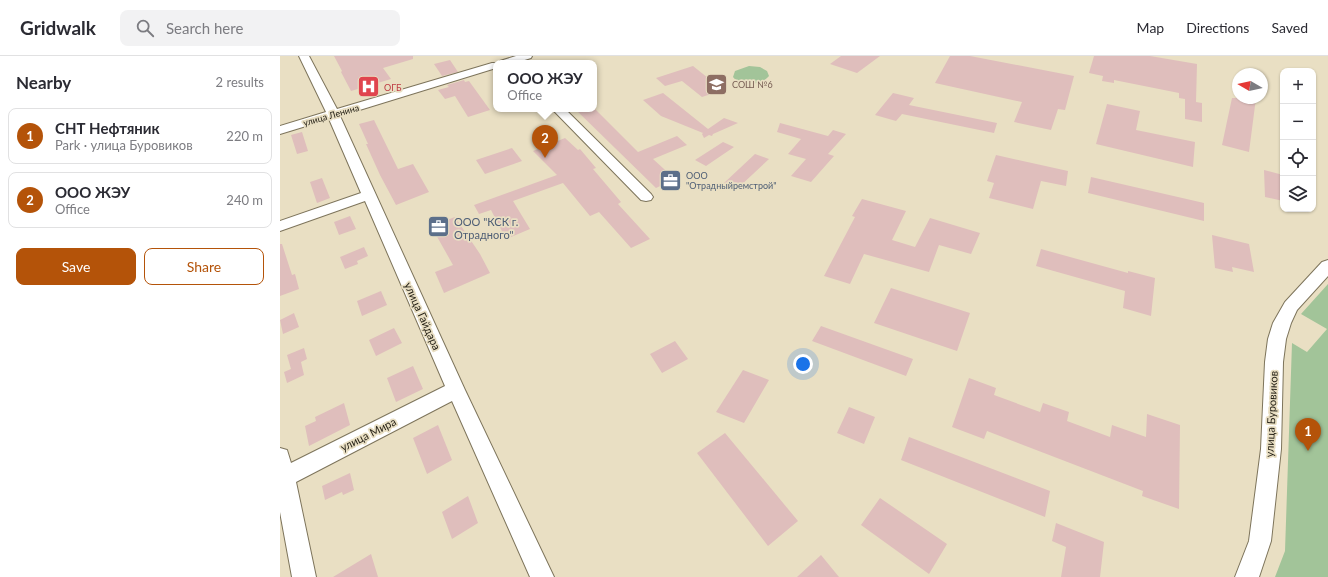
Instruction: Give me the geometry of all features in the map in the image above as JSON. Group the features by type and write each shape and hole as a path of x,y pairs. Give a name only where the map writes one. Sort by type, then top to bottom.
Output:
{"street":[{"name":"улица Гайдара","path":"304,56 333,114 456,390 542,577"},
{"path":"514,60 527,56"},
{"name":"улица Ленина","path":"280,130 493,66"},
{"path":"561,112 646,197"},
{"path":"280,226 369,195"},
{"name":"улица Буровиков","path":"1247,577 1260,541 1271,449 1274,362 1277,339 1282,323 1291,306 1328,266"},
{"name":"улица Мира","path":"282,471 456,390"},
{"path":"282,471 304,577"}],"green space":[{"path":"749,66 760,67 767,71 769,76 761,82 751,84 746,84 733,77 735,71"},
{"path":"1328,284 1328,577 1275,577 1285,551 1292,343 1307,352 1327,329 1301,314"}],"building":[{"path":"334,56 413,56 413,59 383,68 391,79 351,91"},
{"path":"841,56 880,56 857,73 830,64"},
{"path":"950,56 970,56 1074,76 1065,110 1058,109 1051,130 1014,122 1022,102 935,83"},
{"path":"1094,56 1150,56 1197,64 1196,102 1202,103 1202,122 1185,119 1185,99 1179,98 1179,93 1114,80 1114,83 1102,81 1103,76 1089,73"},
{"path":"450,60 458,72 442,76 434,64"},
{"path":"693,66 723,90 702,97 682,81 665,86 656,78"},
{"path":"464,80 465,82 469,81 490,110 468,117 455,96 445,99 438,90 449,87 447,85"},
{"path":"663,93 708,129 724,118 738,123 713,134 712,136 709,135 704,138 703,133 661,116 643,100"},
{"path":"893,93 914,98 909,105 997,123 994,133 902,114 896,121 875,115"},
{"path":"1232,98 1232,104 1255,104 1249,152 1222,145"},
{"path":"1107,104 1140,111 1136,130 1195,142 1193,167 1096,144"},
{"path":"597,111 638,152 677,136 687,145 653,159 675,179 656,188 578,112"},
{"path":"374,120 398,169 413,164 429,192 396,205 380,175 359,124"},
{"path":"780,123 828,136 833,130 846,134 828,154 834,156 811,182 791,176 806,159 788,154 801,139 777,132"},
{"path":"302,132 308,151 297,154 291,135"},
{"path":"565,138 578,150 580,149 596,168 593,169 621,202 618,204 650,239 631,248 599,212 590,216 563,183 513,201 530,229 506,239 491,210 479,214 474,205 557,175 533,151"},
{"path":"723,142 734,147 706,166 695,160"},
{"path":"512,148 522,161 485,174 476,160"},
{"path":"755,154 769,159 738,188 724,183"},
{"path":"996,155 1068,171 1066,186 1041,181 1033,209 989,198 994,183 987,181"},
{"path":"1264,170 1280,174 1280,200 1265,197"},
{"path":"1091,177 1204,203 1204,221 1088,193"},
{"path":"322,178 330,198 317,203 310,182"},
{"path":"862,199 906,211 892,240 915,247 930,218 980,233 971,254 939,245 929,272 864,254 850,284 824,276 855,217 852,216"},
{"path":"350,216 356,229 339,235 334,222"},
{"path":"455,217 480,254 490,273 444,293 435,272 453,265 431,226"},
{"path":"1212,235 1249,244 1254,272 1232,267 1233,272 1215,268"},
{"path":"280,244 282,244 292,275 295,274 299,289 280,296"},
{"path":"364,247 368,256 357,261 358,264 345,269 340,257"},
{"path":"1041,249 1128,273 1128,271 1155,278 1151,316 1123,308 1125,291 1036,266"},
{"path":"891,288 970,313 957,351 874,323"},
{"path":"381,291 387,305 362,316 357,301"},
{"path":"294,313 299,327 283,334 280,320"},
{"path":"821,326 913,359 906,376 812,341"},
{"path":"394,328 402,343 376,356 369,340"},
{"path":"675,341 688,359 662,373 650,354"},
{"path":"304,348 307,359 301,362 304,375 287,383 284,372 291,369 287,355"},
{"path":"413,366 423,389 396,402 387,378"},
{"path":"743,370 769,380 744,423 716,412"},
{"path":"969,378 996,388 994,395 1040,412 1043,403 1069,412 1067,421 1110,437 1112,425 1146,437 1147,414 1180,425 1179,509 1142,496 1143,491 987,431 984,439 952,427"},
{"path":"344,403 350,425 309,446 305,426 316,421 315,417"},
{"path":"849,407 875,417 864,444 837,433"},
{"path":"438,425 452,460 427,474 413,438"},
{"path":"725,433 798,521 768,546 697,453"},
{"path":"909,437 1050,491 1045,517 901,460"},
{"path":"350,473 354,490 343,495 342,492 325,500 322,486"},
{"path":"468,496 478,523 452,539 442,512"},
{"path":"880,498 947,544 929,574 861,525"},
{"path":"1056,523 1104,542 1100,577 1061,577 1066,547 1052,541"},
{"path":"371,554 378,577 333,577"},
{"path":"821,555 839,577 797,577"}],"place":[{"name":"СОШ №6","path":"716,84"},
{"name":"ОГБ","path":"368,87"},
{"name":"ООО ЖЭУ","path":"545,158"},
{"name":"ООО \"Отрадныйремстрой\"","path":"671,180"},
{"name":"ООО \"КСК г. Отрадного\"","path":"438,227"},
{"name":"СНТ Нефтяник","path":"1308,451"}]}
